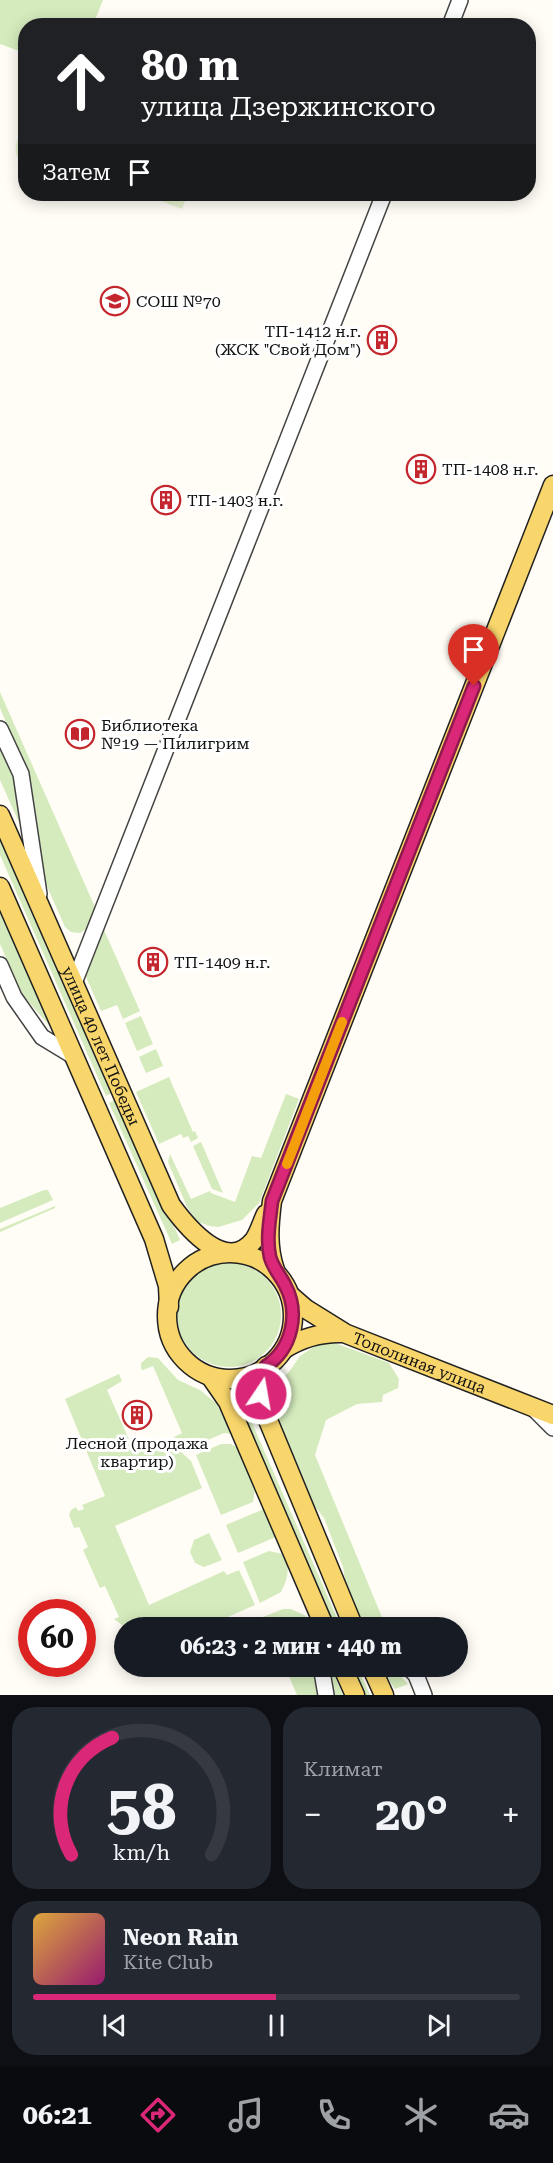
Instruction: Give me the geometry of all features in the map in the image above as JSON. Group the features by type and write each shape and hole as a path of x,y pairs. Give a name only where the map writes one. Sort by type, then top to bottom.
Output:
{"main road":[{"path":"272,1201 268,1235 270,1256 275,1270 291,1296 293,1310 292,1328 285,1349 274,1361 255,1373 239,1379 210,1376 192,1366 176,1349 170,1333 168,1307 178,1280 189,1268 209,1256 241,1249 254,1240 272,1201 553,485"},
{"name":"улица 40 лет Победы","path":"0,815 171,1205 196,1236 214,1248 231,1252"},
{"name":"улица 40 лет Победы","path":"0,887 154,1239 168,1286 168,1307"},
{"path":"231,1252 243,1253 275,1270"},
{"path":"291,1296 306,1310 344,1333"},
{"name":"Тополиная улица","path":"285,1349 313,1336 328,1332 344,1333 553,1415"},
{"path":"266,1366 262,1387 263,1408 350,1617"},
{"path":"210,1376 228,1402 320,1617"},
{"path":"347,1677 355,1695"},
{"path":"376,1677 384,1695"}],"street":[{"path":"453,18 460,0"},
{"path":"74,983 381,201"},
{"path":"0,729 21,774 41,909"},
{"path":"0,965 14,997 42,1037 75,1057"},
{"path":"530,1406 553,1405"},
{"path":"530,1406 553,1428"},
{"path":"316,1607 317,1617"},
{"path":"323,1677 326,1695"},
{"path":"417,1677 424,1695"}],"green space":[{"path":"0,0 103,0 96,18 18,18 18,50 0,44"},
{"path":"18,138 18,157 16,150"},
{"path":"161,201 185,201 182,209"},
{"path":"0,692 98,914 92,925 80,933 71,932 65,927 42,875 31,782 0,708"},
{"path":"0,740 16,777 25,836 0,780"},
{"path":"0,833 114,1092 106,1096 0,855"},
{"path":"0,908 55,1032 22,994 0,944"},
{"path":"104,930 140,1011 123,1019 117,1005 101,1011 86,977"},
{"path":"141,1016 153,1044 137,1051 125,1023"},
{"path":"156,1049 163,1066 146,1073 139,1057"},
{"path":"169,1077 193,1132 195,1131 198,1138 191,1142 188,1136 183,1138 181,1134 159,1144 136,1092"},
{"path":"286,1094 299,1099 259,1203 242,1220 218,1227 198,1222 187,1207 168,1162 170,1154 191,1199 210,1191 235,1202 252,1156 261,1158"},
{"path":"117,1099 180,1240 172,1244 109,1103"},
{"path":"201,1142 223,1193 212,1189 193,1146"},
{"path":"48,1190 53,1200 0,1223 0,1208"},
{"path":"55,1206 55,1208 0,1232 0,1229"},
{"path":"229,1263 249,1267 266,1278 277,1295 281,1315 277,1335 266,1352 249,1363 229,1367 209,1363 192,1352 181,1335 177,1315 181,1295 192,1278 209,1267"},
{"path":"335,1343 389,1363 399,1379 398,1388 383,1395 382,1402 357,1404 326,1420 315,1455 382,1617 357,1616 347,1593 343,1567 324,1518 304,1493 270,1401 275,1384 289,1372 300,1356 317,1345"},
{"path":"148,1357 158,1358 178,1380 200,1390 216,1403 232,1434 224,1433 187,1449 174,1437 182,1433 153,1366 141,1369 141,1363"},
{"path":"119,1374 122,1381 107,1390 135,1453 168,1440 191,1461 202,1488 115,1526 149,1605 224,1571 227,1575 239,1570 255,1605 228,1617 119,1617 105,1586 100,1588 83,1550 88,1547 79,1527 74,1528 69,1515 76,1507 78,1511 84,1509 82,1505 105,1496 65,1399"},
{"path":"239,1399 242,1400 337,1617 330,1617 238,1402"},
{"path":"221,1444 231,1444 239,1449 255,1490 253,1502 221,1515 196,1455"},
{"path":"264,1509 276,1537 238,1553 226,1525"},
{"path":"209,1533 222,1560 204,1567 195,1563 190,1552 194,1540"},
{"path":"269,1551 283,1554 288,1568 287,1577 281,1592 260,1603 243,1562"},
{"path":"283,1609 291,1609 306,1617 263,1617"},
{"path":"289,1677 316,1677 319,1695 297,1695"},
{"path":"330,1677 335,1677 343,1695 331,1695"},
{"path":"355,1677 362,1677 370,1695 363,1695"},
{"path":"387,1677 401,1677 408,1684 395,1689"}],"slow traffic":[{"path":"287,1164 342,1022"}],"place":[{"name":"СОШ №70","path":"115,301"},
{"name":"ТП-1412 н.г. (ЖСК \"Свой Дом\")","path":"382,340"},
{"name":"ТП-1408 н.г.","path":"421,469"},
{"name":"ТП-1403 н.г.","path":"166,500"},
{"name":"Библиотека №19 — Пилигрим","path":"80,734"},
{"name":"ТП-1409 н.г.","path":"153,962"},
{"name":"Лесной (продажа квартир)","path":"137,1415"}],"route":[{"path":"261,1394 266,1366 285,1349 292,1328 291,1296 275,1270 270,1256 268,1235 272,1201 474,686"}]}
